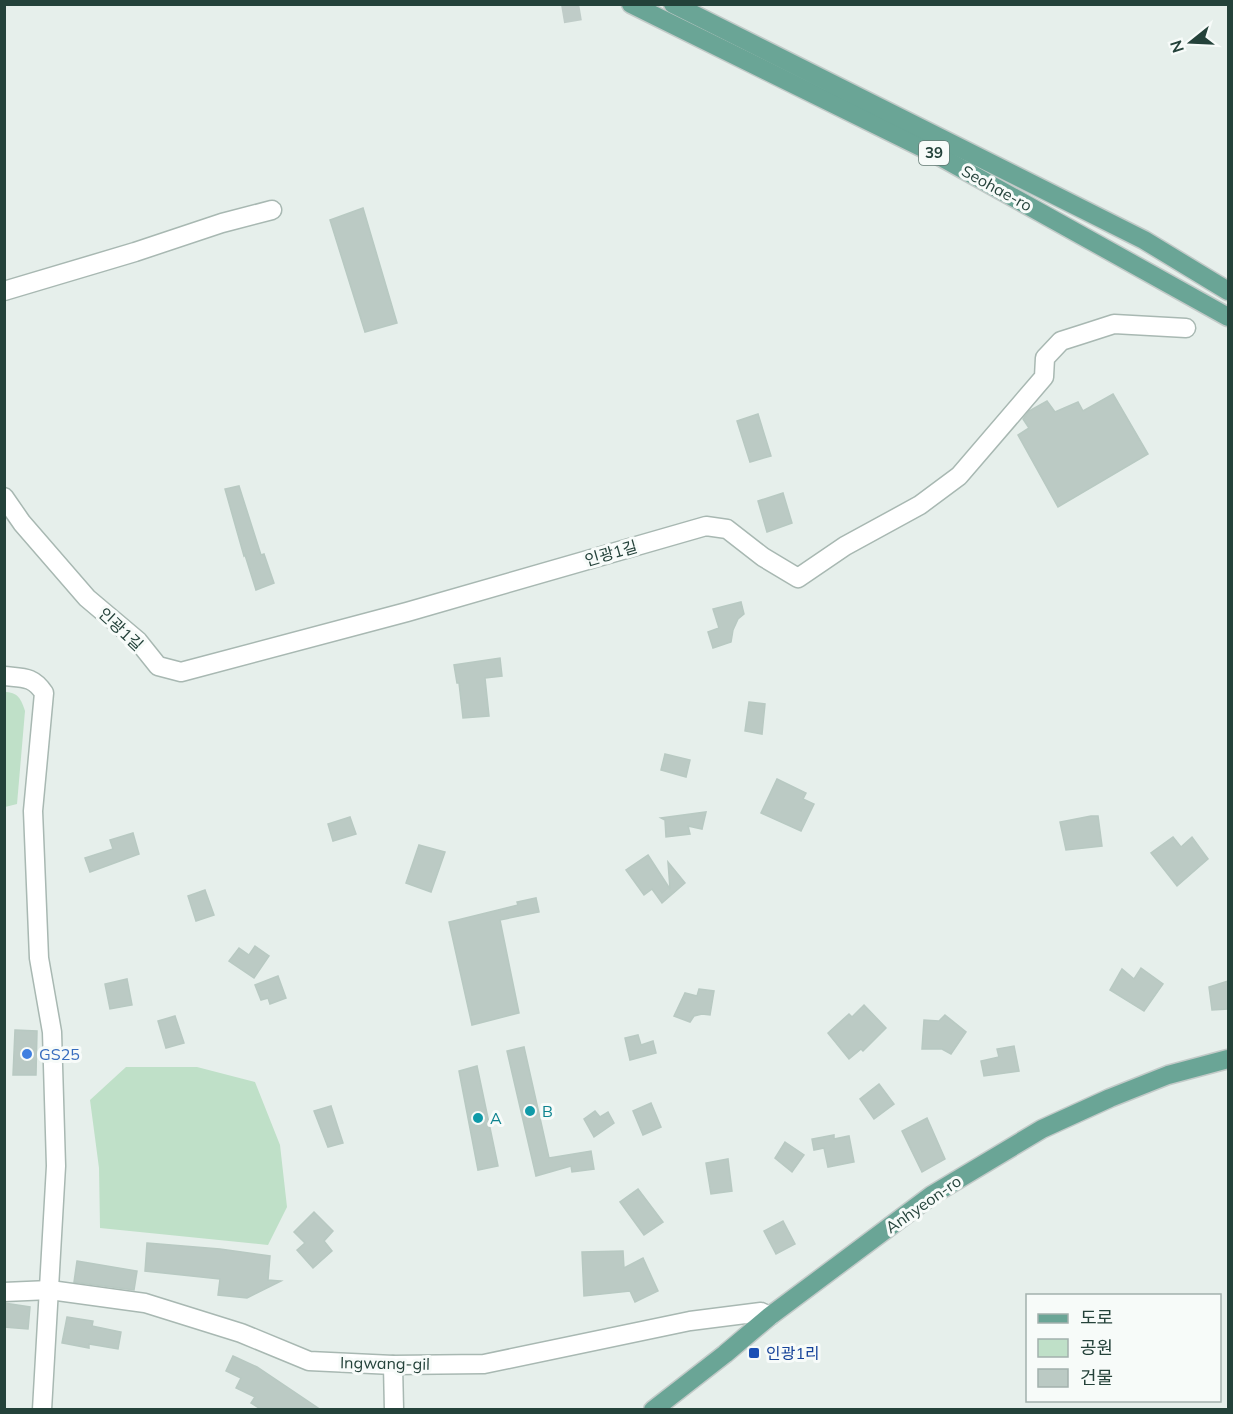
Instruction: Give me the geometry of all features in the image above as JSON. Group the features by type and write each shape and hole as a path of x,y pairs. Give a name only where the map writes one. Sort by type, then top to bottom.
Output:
{"main road":[{"name":"Seohae-ro","path":"631,4 939,156 1228,317"},
{"name":"Seohae-ro","path":"673,4 1144,240 1228,291"},
{"name":"Anhyeon-ro","path":"653,1410 770,1316 932,1195 1041,1129 1167,1075 1228,1059"}],"street":[{"path":"4,291 222,223 272,210"},
{"name":"인광1길","path":"4,497 22,523 87,598 138,641 158,666 181,672 407,612 706,526 727,528 763,557 798,578 845,546 920,505 959,476 1044,377 1045,358 1061,341 1113,324 1186,328"},
{"path":"4,676 28,678 37,682 44,693 33,811 39,958 52,1032 56,1166 42,1410"},
{"name":"Ingwang-gil","path":"4,1292 50,1290 146,1304 241,1333 309,1361 393,1365 484,1364 690,1321 761,1312 770,1316"},
{"path":"393,1365 394,1410"}],"green space":[{"path":"4,692 13,693 18,697 25,711 17,804 5,807"},
{"path":"126,1067 197,1067 255,1082 280,1145 287,1207 268,1245 100,1228 99,1168 90,1100"}],"building":[{"path":"363,208 397,323 365,332 330,220"},
{"path":"1113,394 1148,454 1058,507 1018,435 1029,428 1023,419 1029,411 1047,401 1055,412 1078,402 1083,411"},
{"path":"758,414 771,456 750,462 737,421"},
{"path":"239,486 261,555 264,554 274,583 256,590 225,489"},
{"path":"783,493 792,523 767,532 758,501"},
{"path":"741,602 744,614 738,619 731,642 713,648 708,632 719,628 713,609"},
{"path":"500,658 502,676 485,678 489,716 463,718 459,683 457,683 454,665"},
{"path":"749,702 765,704 762,734 745,731"},
{"path":"665,754 690,760 686,777 661,770"},
{"path":"777,779 806,793 803,799 814,804 801,831 761,813"},
{"path":"706,812 702,829 688,826 690,834 666,837 665,820 661,818"},
{"path":"1098,816 1102,846 1066,850 1060,822"},
{"path":"350,817 356,834 333,841 328,824"},
{"path":"133,833 139,854 90,872 85,858 113,849 110,840"},
{"path":"1173,837 1181,847 1192,837 1208,859 1177,886 1151,853"},
{"path":"419,845 445,852 431,892 406,883"},
{"path":"648,855 670,889 668,862 685,883 662,903 652,889 644,895 626,870"},
{"path":"205,890 214,915 196,921 188,896"},
{"path":"536,898 539,912 500,920 519,1013 472,1025 449,922 518,905 517,902"},
{"path":"255,946 269,956 254,978 229,961 239,948 249,955"},
{"path":"1141,968 1163,984 1144,1011 1110,990 1122,969 1134,979"},
{"path":"278,976 286,998 270,1004 268,998 261,1000 255,985"},
{"path":"127,979 132,1005 110,1009 105,984"},
{"path":"1228,981 1228,1009 1212,1010 1209,987"},
{"path":"699,989 714,991 710,1015 694,1016 690,1022 674,1016 685,993 697,996"},
{"path":"864,1005 886,1028 863,1051 861,1049 849,1059 828,1033 849,1014 852,1017"},
{"path":"945,1015 966,1032 951,1054 942,1049 922,1049 924,1020 939,1021"},
{"path":"175,1016 184,1043 166,1048 158,1021"},
{"path":"15,1030 37,1031 36,1075 13,1075"},
{"path":"638,1035 641,1045 653,1041 656,1053 630,1060 625,1038"},
{"path":"1014,1046 1019,1071 984,1076 981,1061 999,1057 997,1049"},
{"name":"B","path":"524,1047 549,1158 591,1151 594,1169 572,1172 571,1166 536,1176 507,1051"},
{"name":"A","path":"477,1066 498,1166 478,1170 459,1071"},
{"path":"879,1084 894,1104 874,1119 860,1099"},
{"path":"651,1103 661,1127 643,1135 633,1111"},
{"path":"331,1106 343,1143 328,1147 314,1111"},
{"path":"595,1111 600,1117 608,1112 614,1123 594,1137 584,1119"},
{"path":"927,1118 945,1159 922,1172 902,1131"},
{"path":"834,1135 834,1139 849,1136 854,1162 828,1167 824,1148 814,1150 812,1139"},
{"path":"785,1142 804,1155 792,1172 775,1158"},
{"path":"728,1159 732,1191 711,1194 706,1163"},
{"path":"638,1189 663,1222 644,1235 620,1202"},
{"path":"314,1212 333,1231 324,1241 332,1251 313,1268 297,1250 305,1243 294,1232"},
{"path":"783,1221 795,1244 776,1254 764,1231"},
{"path":"147,1243 270,1256 268,1280 281,1281 247,1298 218,1295 220,1279 145,1271"},
{"path":"623,1251 624,1268 643,1258 658,1291 635,1302 630,1291 584,1296 582,1252"},
{"path":"77,1261 137,1271 134,1290 74,1282"},
{"path":"4,1303 30,1307 28,1329 4,1327"},
{"path":"67,1317 93,1321 92,1326 121,1332 118,1349 89,1344 89,1348 62,1343"},
{"path":"233,1356 257,1367 321,1410 262,1410 251,1403 255,1397 236,1388 241,1378 226,1371"}],"tunnel":[{"path":"570,4 574,28"}],"place":[{"name":"GS25","path":"27,1054"},
{"name":"B","path":"530,1111"},
{"name":"A","path":"478,1118"},
{"name":"인광1리","path":"754,1353"}]}
